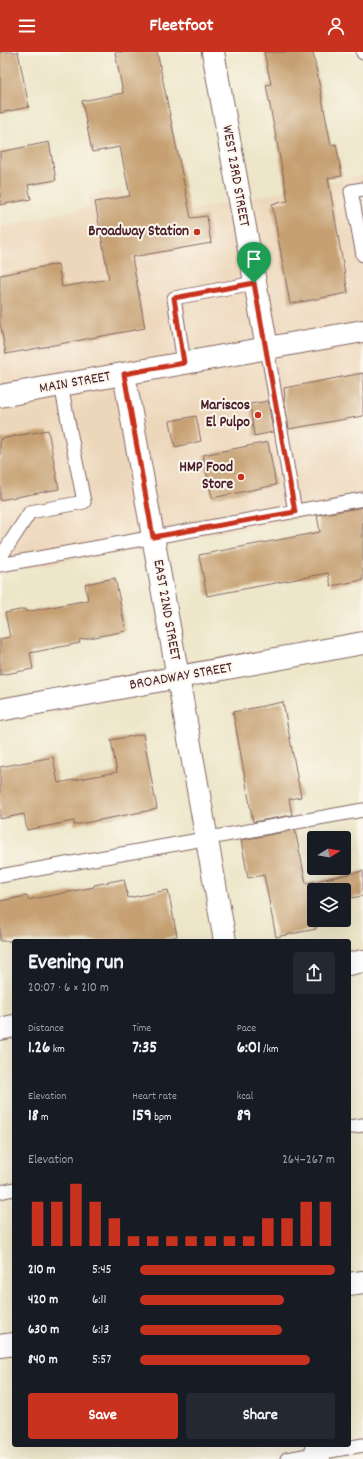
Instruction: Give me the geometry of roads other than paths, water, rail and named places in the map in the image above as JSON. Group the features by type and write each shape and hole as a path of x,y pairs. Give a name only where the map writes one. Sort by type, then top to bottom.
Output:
{"street":[{"name":"WEST 23RD STREET","path":"213,52 267,348"},
{"name":"MAIN STREET","path":"0,396 363,330"},
{"name":"EAST 22ND STREET","path":"124,374 225,939"},
{"name":"BROADWAY STREET","path":"0,710 363,643"},
{"path":"351,964 363,961"},
{"path":"0,1028 12,1026"},
{"path":"351,1284 363,1282"},
{"path":"0,1346 12,1344"}],"lane":[{"path":"357,190 363,255"},
{"path":"184,363 174,298 254,283"},
{"path":"267,348 295,512"},
{"path":"0,558 30,512 84,502 61,385"},
{"path":"0,565 363,499"},
{"path":"0,876 363,810"},
{"path":"351,1128 363,1125"},
{"path":"0,1192 12,1189"},
{"path":"351,1447 363,1445"},
{"path":"287,1459 317,1452 350,1447"}],"place":[{"name":"Broadway Station","path":"197,232"},
{"name":"Mariscos El Pulpo","path":"258,415"},
{"name":"HMP Food Store","path":"241,477"}]}
